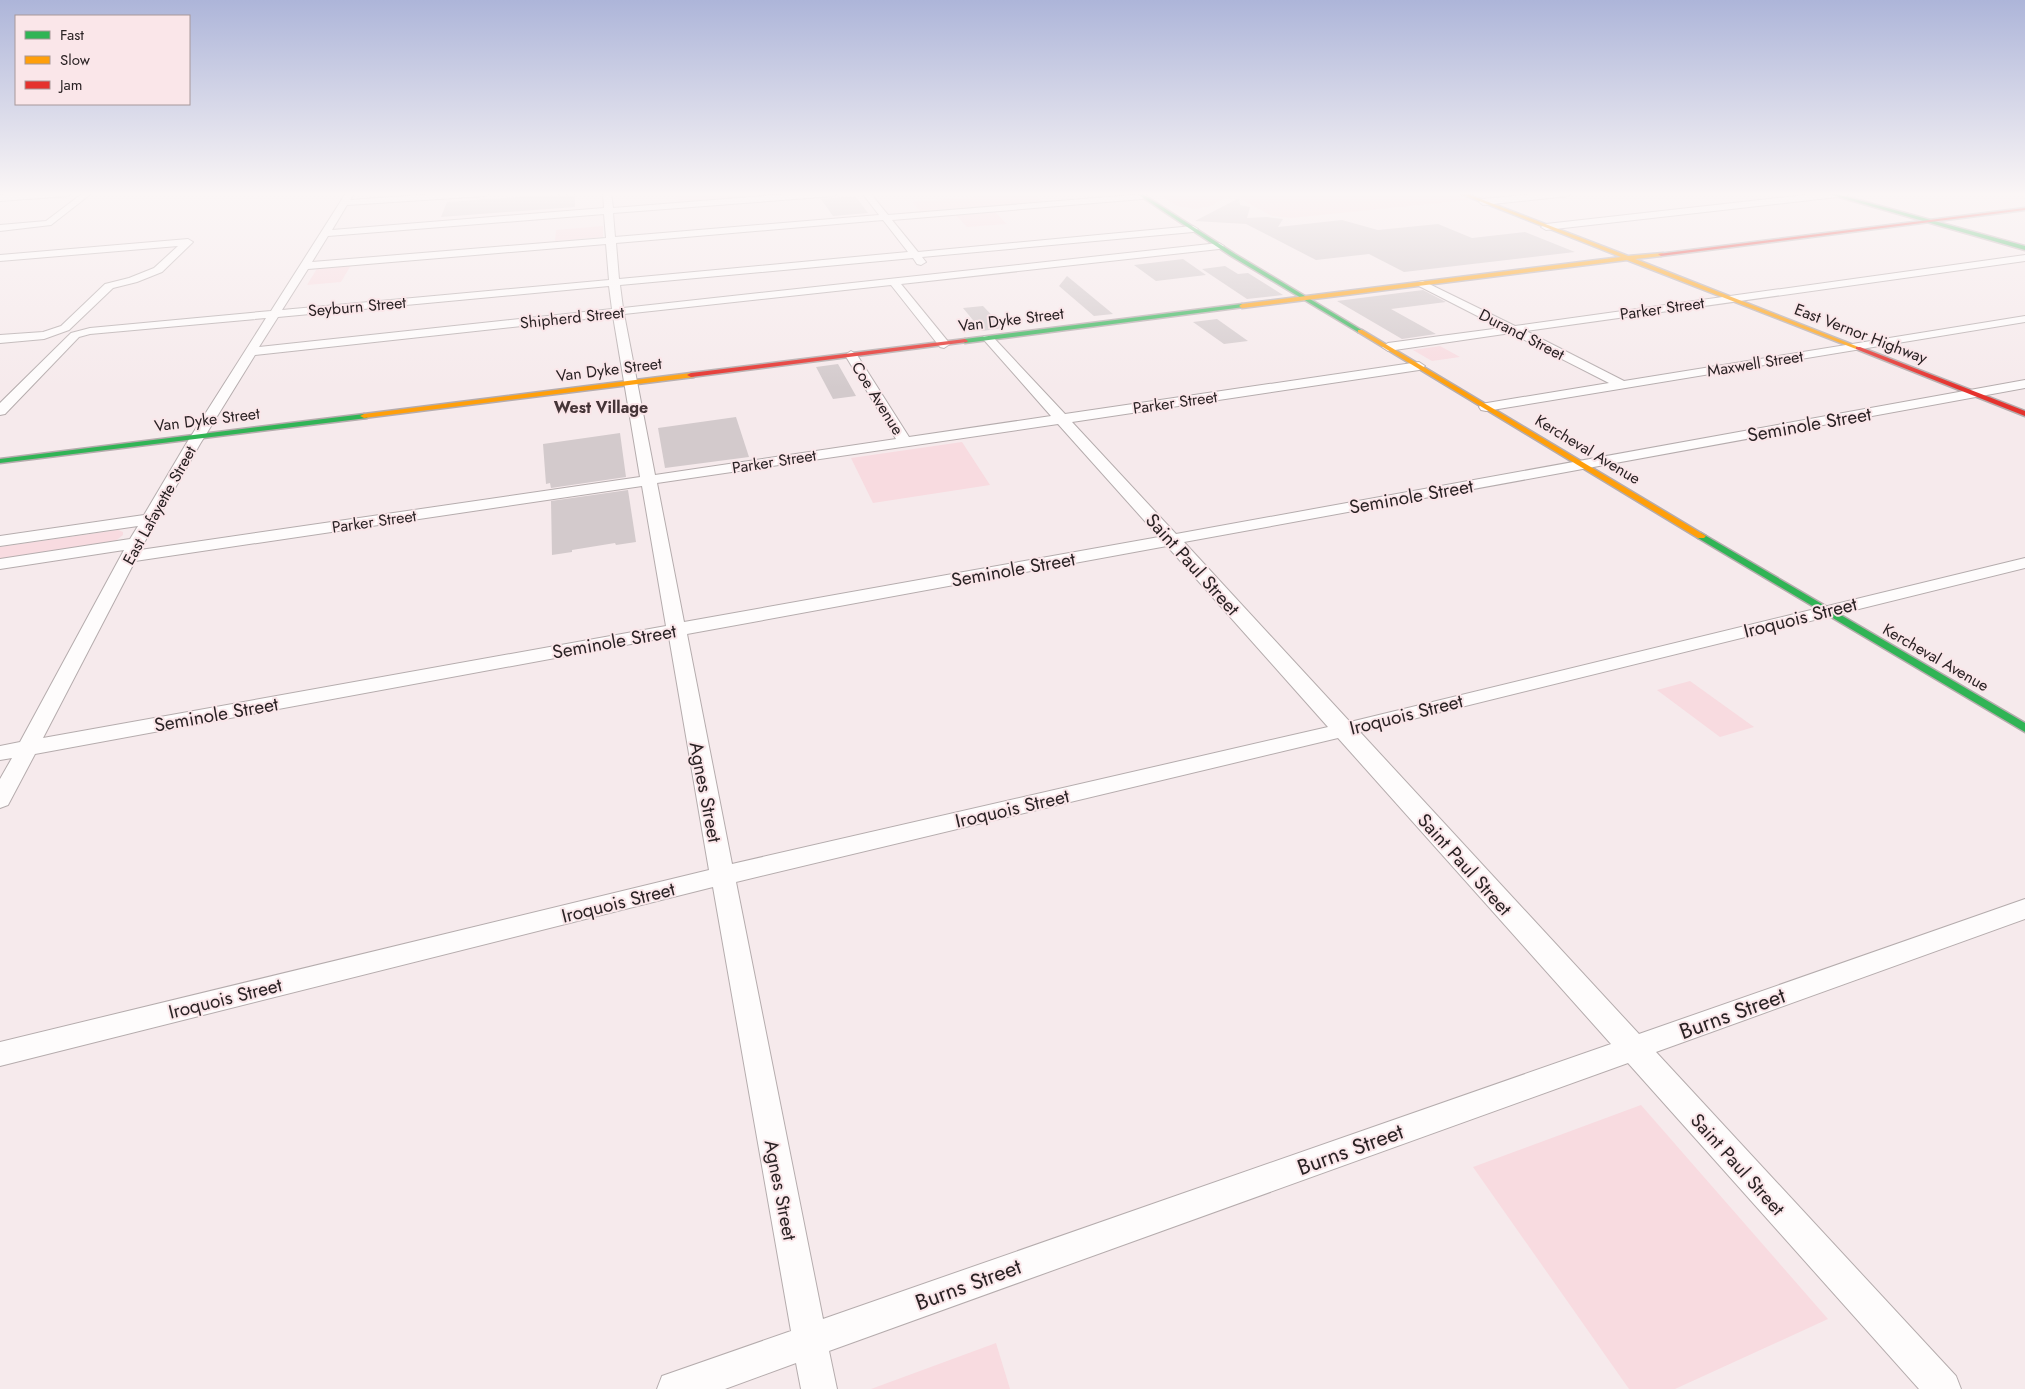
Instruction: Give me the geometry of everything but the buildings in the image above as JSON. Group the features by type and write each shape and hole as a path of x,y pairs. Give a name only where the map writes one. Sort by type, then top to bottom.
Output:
{"street":[{"path":"0,339 55,332 68,326 109,286 133,280 158,270 171,258"},
{"name":"East Lafayette Street","path":"0,800 133,550 197,437 309,258"},
{"path":"304,266 400,258"},
{"name":"Agnes Street","path":"612,258 618,312 647,480 818,1389"},
{"name":"Seyburn Street","path":"0,411 74,335 90,331 874,258"},
{"path":"917,258 933,278 1113,258"},
{"name":"Kercheval Avenue","path":"1239,258 1582,465 2025,728"},
{"name":"Van Dyke Street","path":"0,461 1626,258"},
{"name":"East Vernor Highway","path":"1626,258 2025,414"},
{"name":"Parker Street","path":"1388,348 2025,258"},
{"name":"Shipherd Street","path":"250,352 933,278"},
{"path":"894,282 944,344"},
{"name":"Durand Street","path":"1424,284 1621,384"},
{"name":"Maxwell Street","path":"1486,407 2025,319"},
{"name":"Saint Paul Street","path":"988,338 1342,730 1943,1389"},
{"name":"Coe Avenue","path":"851,355 904,441"},
{"name":"Parker Street","path":"0,564 133,550 647,480 1419,366"},
{"name":"Seminole Street","path":"0,753 2025,384"},
{"path":"0,541 150,520"},
{"name":"Iroquois Street","path":"0,1054 722,876 1342,730 1825,610 2025,563"},
{"name":"Burns Street","path":"675,1389 2025,909"}],"shaded area":[{"path":"351,265 341,282 307,285 318,267"},
{"path":"1440,346 1460,357 1432,361 1413,350"},
{"path":"962,442 990,485 873,503 851,458"},
{"path":"118,530 123,532 123,535 114,542 0,560 0,547"},
{"path":"1690,681 1754,727 1720,737 1657,690"},
{"path":"1641,1105 1828,1319 1675,1389 1629,1389 1473,1167"},
{"path":"996,1343 1010,1389 871,1389"}],"traffic: fast":[{"path":"1238,258 1360,331"},
{"path":"965,341 1242,306"},
{"path":"0,461 364,416"},
{"path":"1701,536 2025,728"}],"traffic: slow":[{"path":"1627,258 1858,348"},
{"path":"1242,306 1630,258"},
{"path":"1360,331 1701,536"},
{"path":"364,416 691,375"}],"traffic: jam":[{"path":"691,375 965,341"},
{"path":"1858,348 2025,414"}],"district":[{"name":"West Village","path":"601,407"}]}
